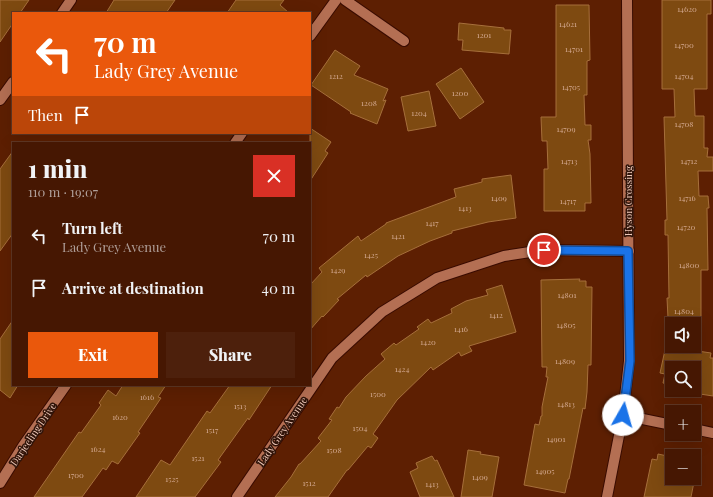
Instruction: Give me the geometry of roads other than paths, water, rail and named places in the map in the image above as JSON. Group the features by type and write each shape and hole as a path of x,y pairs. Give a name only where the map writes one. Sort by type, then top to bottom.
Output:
{"street":[{"path":"63,12 71,0"},
{"path":"311,35 336,0"},
{"path":"345,0 404,41"},
{"name":"Hyson Crossing","path":"607,497 623,415 630,361 627,0"},
{"path":"0,100 12,83"},
{"name":"Lady Grey Avenue","path":"237,497 332,358 382,312 438,278 504,256 544,250 628,251"},
{"name":"Darjeeling Drive","path":"0,484 65,386"},
{"path":"623,415 665,424"},
{"path":"701,430 713,433"}]}
